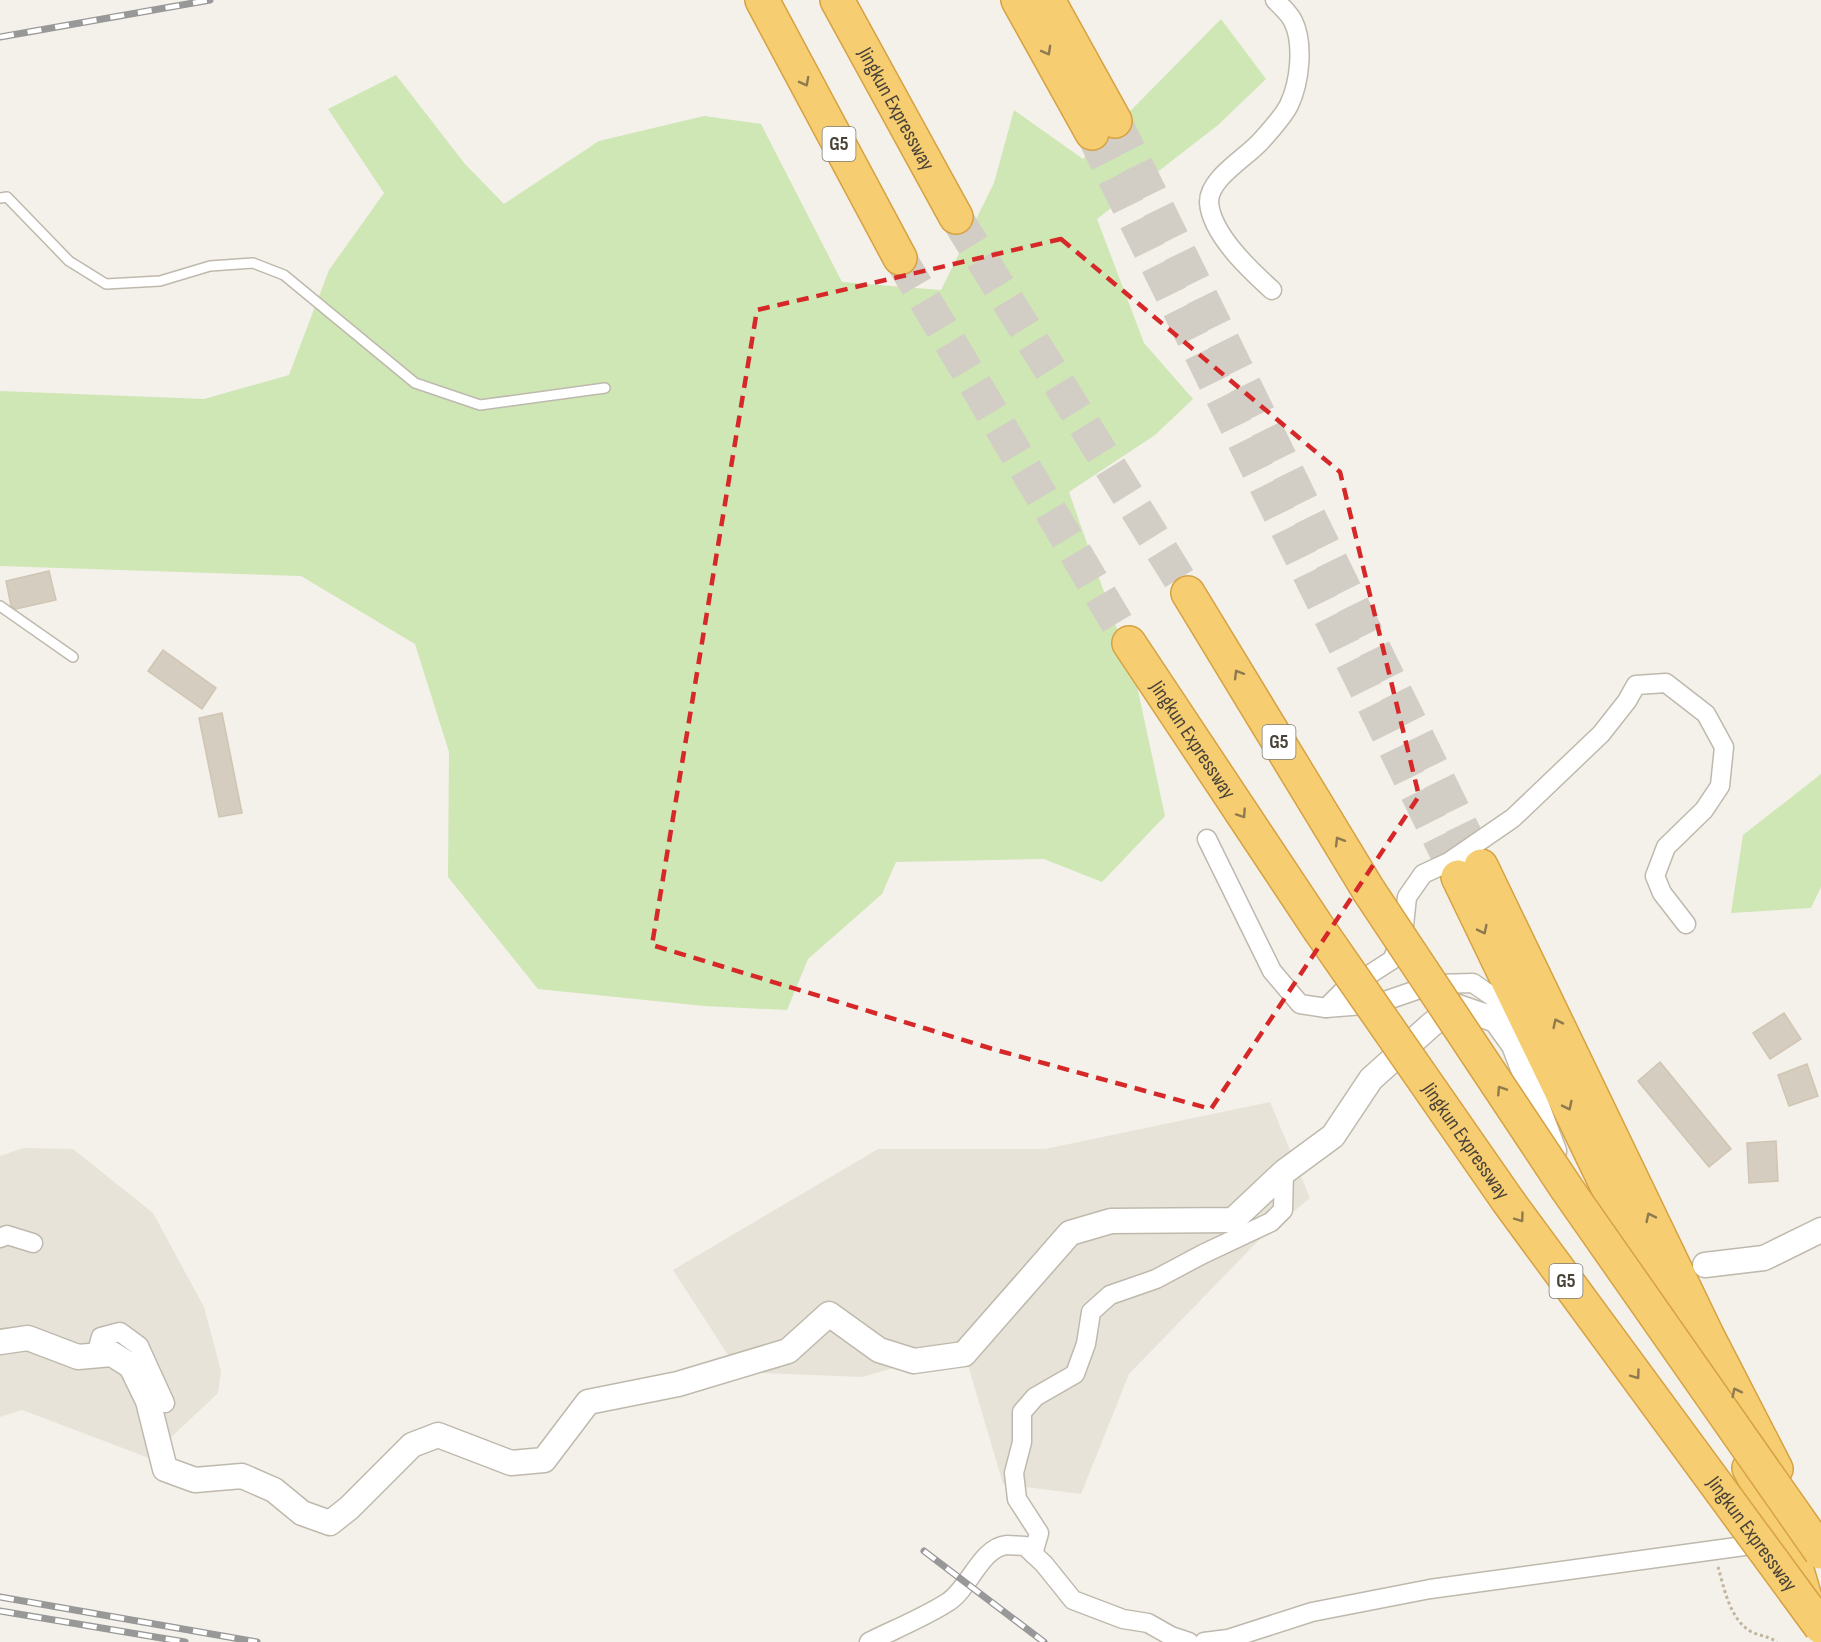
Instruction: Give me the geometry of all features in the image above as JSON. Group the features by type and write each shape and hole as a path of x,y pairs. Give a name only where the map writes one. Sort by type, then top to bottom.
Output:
{"highway":[{"name":"G5","path":"762,0 900,258"},
{"path":"1018,0 1104,127 1048,0"},
{"name":"Jingkun Expressway","path":"841,7 956,217"},
{"name":"Jingkun Expressway","path":"1188,593 1370,891 1567,1189 1821,1554"},
{"name":"Jingkun Expressway","path":"1128,643 1319,929 1508,1201 1821,1627"},
{"path":"1818,1642 1790,1546 1678,1333 1469,872 1821,1554"}],"street":[{"path":"1272,290 1247,267 1217,228 1209,204 1210,192 1227,171 1260,142 1289,106 1299,66 1299,34 1292,18 1275,0"},
{"path":"1326,1008 1342,992 1392,960 1404,935 1407,897 1423,874 1449,862 1514,818 1601,734 1627,701 1636,685 1666,682 1706,714 1724,747 1720,786 1704,810 1666,847 1655,876 1662,893 1686,924"},
{"path":"1207,839 1272,971 1300,1004 1326,1008 1376,1004 1434,984 1473,983 1496,999 1496,1020"},
{"path":"0,1342 28,1338 78,1357 112,1354 131,1366 148,1401 165,1469 195,1480 242,1476 274,1490 302,1513 330,1523 349,1508 412,1445 438,1435 511,1463 544,1460 588,1402 678,1384 788,1351 829,1314 879,1350 914,1361 964,1354 1070,1233 1111,1221 1233,1220 1284,1172 1333,1136 1371,1079 1455,1006 1496,1020 1514,1045 1549,1140 1598,1244 1624,1278 1637,1277"},
{"path":"1033,1554 1039,1533 1017,1499 1014,1473 1022,1442 1022,1412 1035,1397 1076,1374 1086,1344 1091,1312 1110,1295 1156,1279 1271,1222 1283,1210 1284,1172"},
{"path":"1705,1264 1764,1258 1821,1230"},
{"path":"0,1238 7,1235 33,1243"},
{"path":"96,1355 101,1337 120,1332 139,1346 165,1403"},
{"path":"1204,1642 1228,1639 1312,1612 1430,1589 1776,1541"},
{"path":"869,1642 923,1617 951,1600 973,1576 984,1557 1004,1545 1025,1546 1044,1564 1073,1600 1123,1619 1148,1623 1171,1636 1189,1642"}],"lane":[{"path":"0,198 7,196 69,261 106,284 160,281 210,266 253,263 284,275 415,383 480,405 605,388"},
{"path":"0,606 73,657"}],"path":[{"path":"1713,1549 1730,1609 1749,1630 1768,1636 1777,1642"}],"highlighted area":[{"path":"1061,239 1340,472 1419,796 1211,1109 996,1050 652,945 757,310"}],"shaded area":[{"path":"1270,1102 1310,1198 1260,1239 1129,1374 1081,1494 1003,1484 963,1348 862,1377 739,1372 673,1270 878,1149 1045,1149"},
{"path":"23,1148 73,1149 153,1213 204,1307 221,1371 218,1393 149,1458 22,1410 0,1417 0,1156"}],"green space":[{"path":"1221,19 1266,79 1218,125 1097,219 1144,343 1193,399 1155,435 1069,492 1137,686 1165,816 1102,882 1044,859 896,862 882,894 808,959 787,1010 704,1006 538,989 448,877 449,752 415,644 301,576 0,566 0,391 204,399 289,375 329,270 384,193 328,109 396,75 465,164 504,204 599,141 704,116 761,124 842,282 941,290 994,183 1014,110 1083,159"},
{"path":"1821,774 1821,887 1811,908 1731,913 1743,835"}],"building":[{"path":"49,571 56,600 16,609 11,606 6,581"},
{"path":"163,650 216,688 202,709 148,671"},
{"path":"222,713 242,813 219,817 199,718"},
{"path":"1784,1013 1801,1039 1770,1059 1753,1033"},
{"path":"1660,1062 1731,1149 1709,1167 1638,1081"},
{"path":"1807,1064 1818,1096 1789,1106 1778,1075"},
{"path":"1776,1141 1778,1181 1749,1183 1747,1143"}],"tunnel":[{"path":"1115,121 1481,866"},
{"path":"1092,133 1458,877"},
{"path":"956,217 1188,593"},
{"path":"900,258 1129,643"}],"railway":[{"path":"0,37 210,0"},
{"path":"924,1551 1044,1642"},
{"path":"0,1597 257,1642"},
{"path":"0,1611 185,1642"}]}
